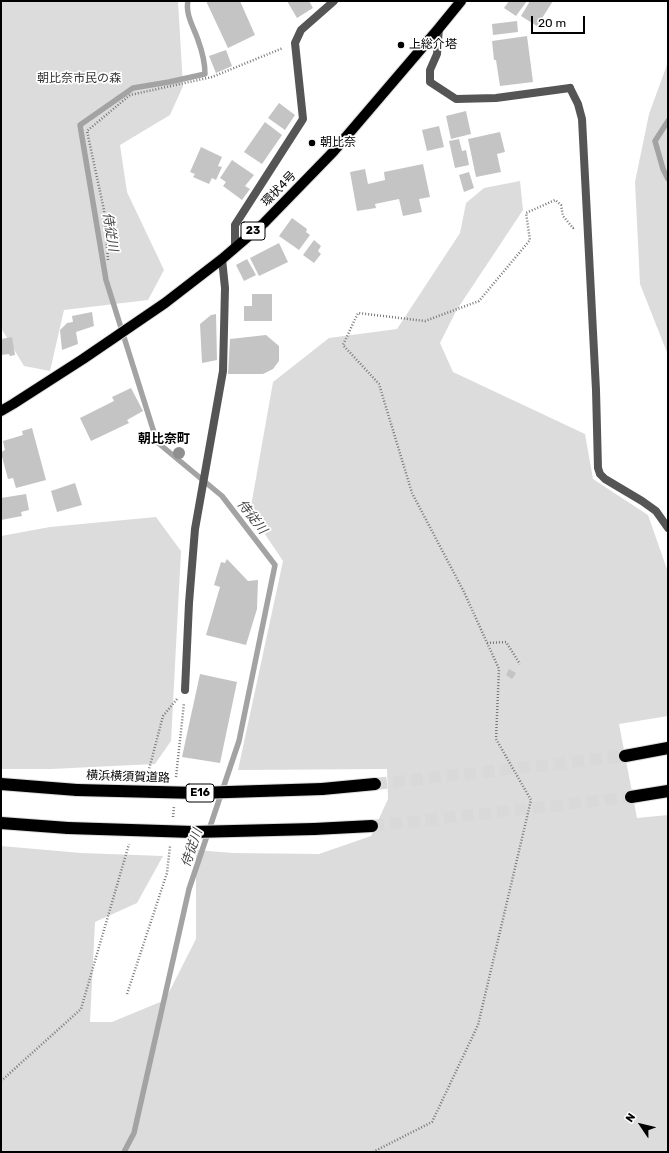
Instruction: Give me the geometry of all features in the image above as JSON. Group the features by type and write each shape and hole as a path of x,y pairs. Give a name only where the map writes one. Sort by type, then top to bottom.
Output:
{"highway":[{"path":"625,756 668,748"},
{"name":"横浜横須賀道路","path":"1,784 77,790 198,793 322,789 375,784"},
{"path":"631,797 668,790"},
{"path":"1,823 68,828 193,832 372,826"}],"main road":[{"name":"環状4号","path":"1,410 26,396 165,303 222,259 264,222 333,152 461,1"}],"street":[{"path":"235,247 235,225 303,119 295,43 301,30 334,1"},
{"path":"439,28 437,54 430,70 430,82 456,99 496,98 570,88 578,104 582,119 596,390 598,468 605,480 642,501 656,511 668,528"},
{"path":"185,690 189,603 195,529 223,371 225,288 222,259"}],"path":[{"path":"108,260 104,210 87,131 130,95 212,77 295,43"},
{"path":"373,1152 432,1122 478,1025 531,800 496,739 499,669 464,592 412,493 379,384 344,345 358,313 425,321 479,301 530,240 526,213 554,200 561,205 563,216 573,228 587,223"},
{"path":"487,643 506,642 520,664"},
{"path":"145,783 163,716 185,690"},
{"path":"1,1081 81,1009 129,844"}],"green space":[{"name":"朝比奈市民の森","path":"1,1 178,1 183,86 170,115 120,145 127,192 164,270 148,300 64,310 50,371 24,366 1,328"},
{"path":"668,62 668,355 640,284 635,182 649,114"},
{"path":"520,181 523,210 456,311 440,343 453,372 585,434 593,479 648,515 668,572 668,716 619,724 637,818 668,815 668,1152 1,1152 1,846 81,853 163,856 137,903 95,922 90,1022 112,1022 165,1000 196,939 196,850 233,853 319,854 371,836 388,799 387,769 238,770 283,561 250,512 273,382 329,338 397,329 460,233 466,203 484,188"},
{"path":"156,517 181,551 171,741 155,764 51,769 1,769 1,536 50,527"}],"building":[{"path":"206,1 240,1 255,35 228,48"},
{"path":"287,1 309,1 313,8 297,18"},
{"path":"509,1 527,1 516,16 504,8"},
{"path":"530,1 553,1 537,26 521,16"},
{"path":"517,21 518,32 493,35 492,24"},
{"path":"527,36 533,82 500,86 496,60 494,60 492,41"},
{"path":"226,50 232,66 216,73 209,56"},
{"path":"279,103 295,115 285,130 268,118"},
{"path":"466,111 471,134 451,139 446,116"},
{"path":"265,122 282,135 262,164 244,152"},
{"path":"439,126 444,147 427,151 422,130"},
{"path":"500,132 505,152 497,154 501,172 476,177 468,139"},
{"path":"459,139 462,151 466,150 469,165 455,168 449,141"},
{"path":"201,147 222,157 218,166 222,167 216,180 212,178 209,184 193,177 195,174 190,172"},
{"path":"232,160 254,175 245,186 250,189 242,200 223,186 226,182 220,178"},
{"path":"423,164 430,197 419,199 422,212 403,216 399,199 375,204 376,208 357,211 350,172 365,169 368,184 385,180 384,172"},
{"path":"469,172 474,188 464,192 459,175"},
{"path":"292,218 307,229 306,232 310,235 299,250 279,236"},
{"path":"314,240 321,246 318,251 321,254 314,263 303,255"},
{"path":"279,243 288,262 259,276 250,258"},
{"path":"247,259 256,275 244,281 236,265"},
{"path":"252,294 272,294 272,321 244,321 244,306 252,306"},
{"path":"92,312 94,326 76,332 78,344 62,350 60,330 67,323 73,322 72,316"},
{"path":"216,314 217,360 202,363 200,324 211,315"},
{"path":"266,335 279,346 279,361 273,369 263,374 228,374 230,339"},
{"path":"12,337 15,355 1,355 1,339"},
{"path":"131,388 143,411 127,420 129,423 91,441 80,418 114,401 112,397"},
{"path":"32,428 46,480 16,488 13,478 8,479 1,453 5,450 3,441 23,435 22,431"},
{"path":"75,483 82,505 57,512 51,491"},
{"path":"26,494 29,510 21,512 22,516 1,520 1,498"},
{"path":"227,559 248,581 258,580 257,609 246,645 206,635 220,587 214,585 221,562 225,563"},
{"path":"509,669 516,673 512,679 506,675"},
{"path":"200,674 237,682 220,763 182,757"}],"waterway":[{"name":"侍従川","path":"124,1152 134,1133 189,889 239,741 275,565 222,496 157,442 106,280 80,125 133,88 205,74 202,52 189,16 187,6 188,1"},
{"path":"668,121 655,141 663,169 668,179"}],"tunnel":[{"path":"375,784 625,756"},
{"path":"372,826 631,797"}],"place":[{"name":"上総介塔","path":"401,45"},
{"name":"朝比奈","path":"312,143"}],"district":[{"name":"朝比奈町","path":"164,439"}]}
